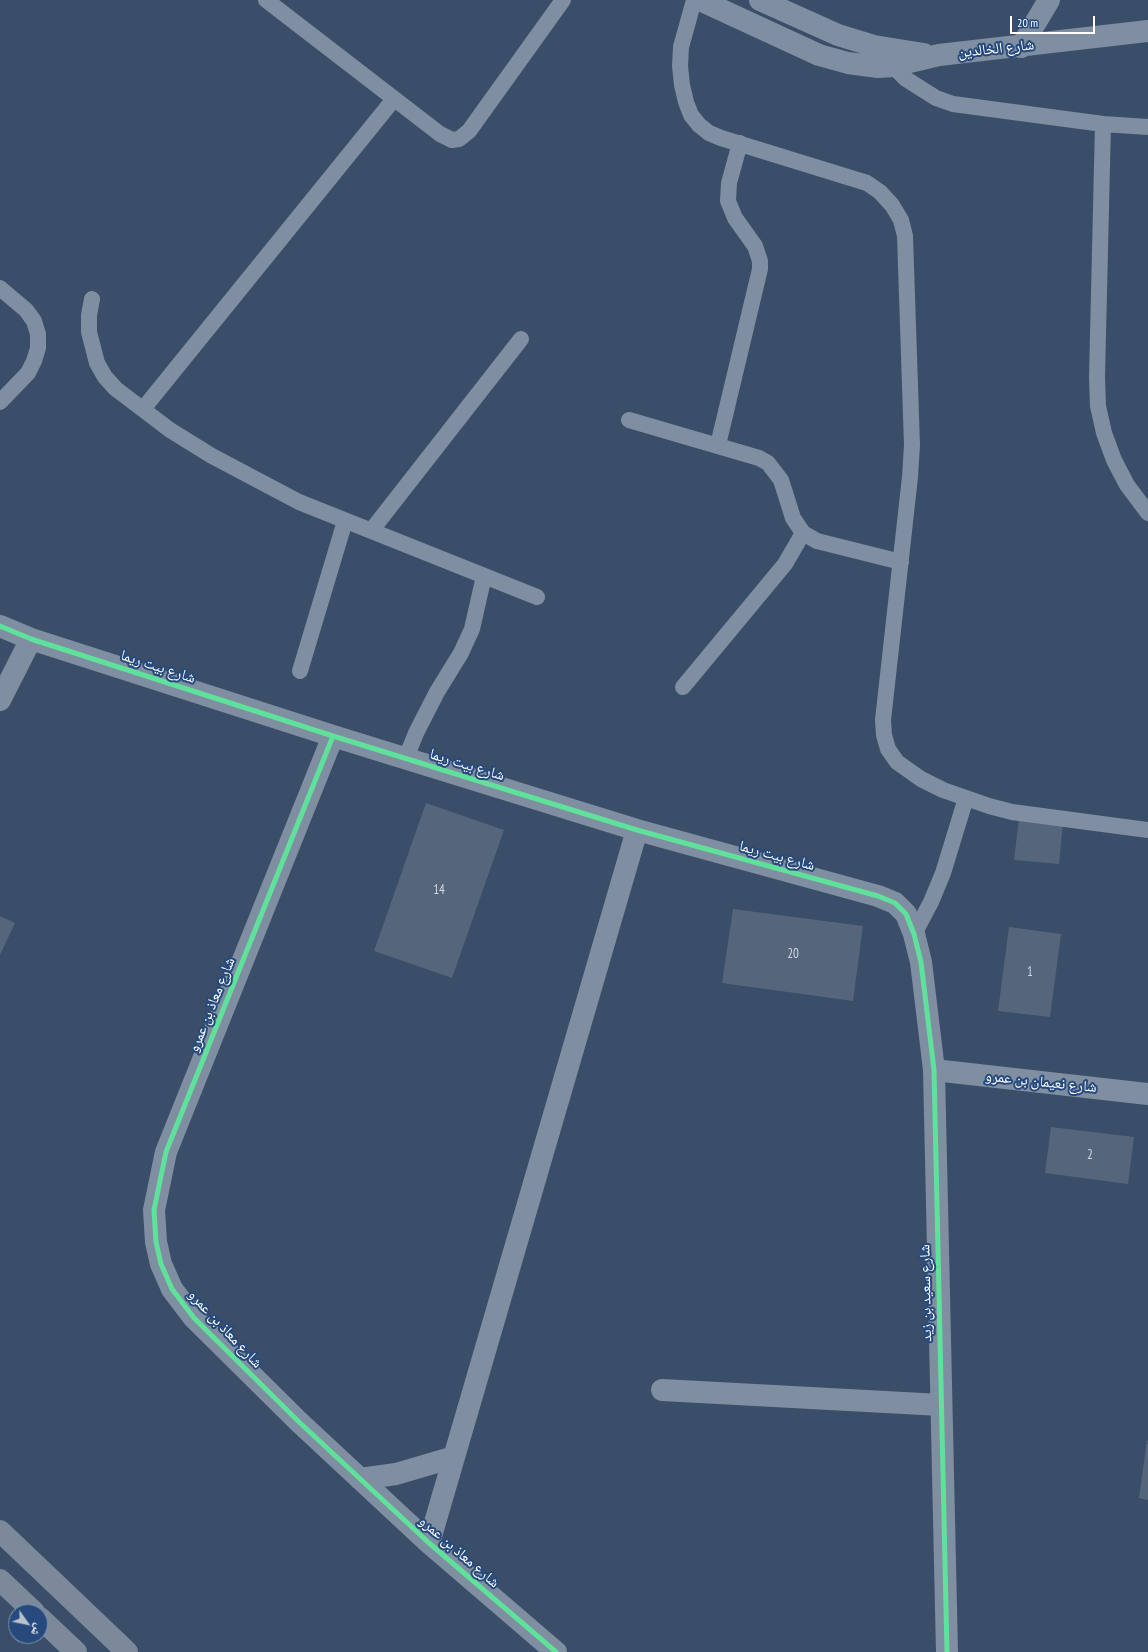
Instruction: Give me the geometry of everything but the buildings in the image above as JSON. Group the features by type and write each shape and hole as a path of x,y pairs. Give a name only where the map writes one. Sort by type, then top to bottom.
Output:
{"main road":[{"path":"0,1530 127,1652"},
{"path":"0,1580 26,1604"},
{"path":"48,1626 76,1652"}],"street":[{"path":"700,0 820,55 863,65 892,58"},
{"path":"760,0 821,29 856,41 892,58"},
{"path":"1021,47 1048,0"},
{"name":"شارع الخالدين","path":"892,58 1021,47 1148,31"},
{"name":"شارع بيت ريما","path":"0,626 31,639 333,736 637,830 878,896 895,903 906,914 914,934"},
{"path":"0,700 31,639"},
{"name":"شارع معاذ بن عمرو","path":"333,736 166,1152 154,1210 156,1242 161,1264 172,1289 190,1312 298,1421 430,1543 556,1652"},
{"path":"430,1543 637,830"},
{"name":"شارع سعيد بن زيد","path":"914,934 925,989 934,1070 946,1652"},
{"name":"شارع نعيمان بن عمرو","path":"934,1070 1148,1094"},
{"path":"662,1390 941,1405"},
{"path":"360,1479 396,1474 454,1457"}],"lane":[{"path":"266,0 446,138 459,139 465,136 562,0"},
{"path":"694,0 681,47 682,85 686,102 695,120 709,133 866,183 880,192 892,205 901,220 905,236 912,445 910,477 883,720 884,734 893,755 908,771 943,790 1012,812 1148,830"},
{"path":"892,58 921,89 953,104 1104,124 1148,127"},
{"path":"143,409 394,99"},
{"path":"1104,124 1097,377 1098,406 1104,433 1114,460 1127,485 1148,513"},
{"path":"718,445 760,269 760,260 755,246 735,218 728,201 729,183 740,143"},
{"path":"0,288 26,310 36,328 38,348 28,373 0,402"},
{"path":"92,299 89,315 89,332 97,363 116,389 182,437 255,480 345,521 537,597"},
{"path":"371,532 521,339"},
{"path":"629,420 754,456 772,467 781,480 793,518 803,533 817,541 901,562"},
{"path":"300,671 345,521"},
{"path":"683,687 785,564 803,533"},
{"path":"406,758 419,726 437,692 461,653 472,629 484,576"},
{"path":"914,934 931,902 943,873 966,798"}],"cycle path":[{"path":"0,626 31,639 333,736 637,830 878,896 895,903 906,914 914,934 921,962 934,1070 947,1652"},
{"path":"333,736 166,1152 154,1210 156,1242 161,1264 172,1289 194,1318 298,1421 429,1543 556,1652"}]}
